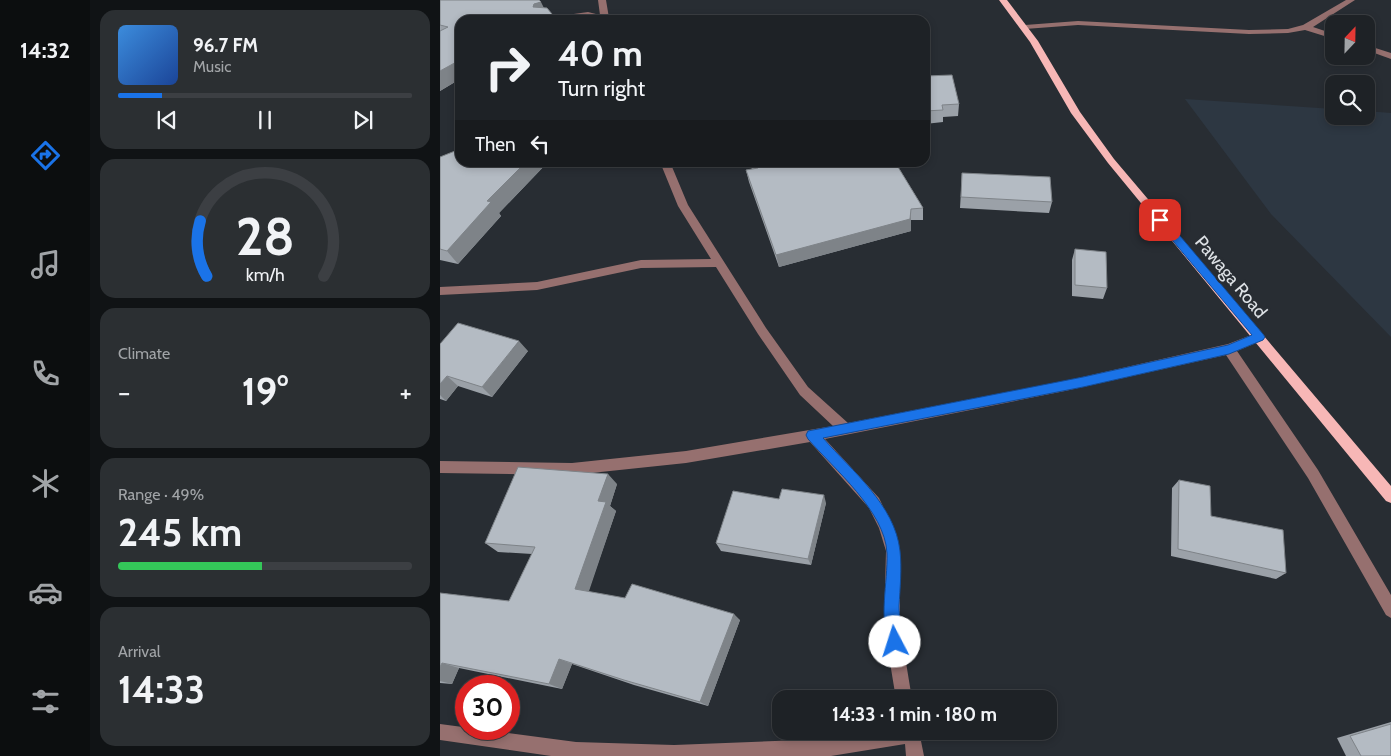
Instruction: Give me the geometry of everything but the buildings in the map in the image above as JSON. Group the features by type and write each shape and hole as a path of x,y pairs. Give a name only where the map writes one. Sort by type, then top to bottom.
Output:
{"main road":[{"name":"Pawaga Road","path":"1003,0 1024,27 1076,113 1111,161 1391,496"}],"street":[{"path":"602,0 605,15"},
{"path":"1024,27 1078,23 1249,32 1288,31 1306,27 1351,0"},
{"path":"1306,27 1325,34"},
{"path":"1375,51 1391,56"},
{"path":"667,167 683,206 762,331 804,391 844,429"},
{"path":"440,291 537,286 641,264 718,262"},
{"path":"440,467 572,470 686,458 1065,386 1229,350 1259,337"},
{"path":"1229,350 1313,474 1391,610"},
{"path":"812,435 874,503 886,527 893,551 892,626 903,690"},
{"path":"440,732 576,751 674,754 828,748 872,740"},
{"path":"912,740 915,756"}],"shaded area":[{"path":"1185,99 1325,108 1325,125 1375,125 1375,112 1391,113 1391,337 1271,214"}],"route":[{"path":"895,642 892,626 893,551 886,527 874,503 812,435 1083,382 1229,350 1259,337 1160,220"}]}
